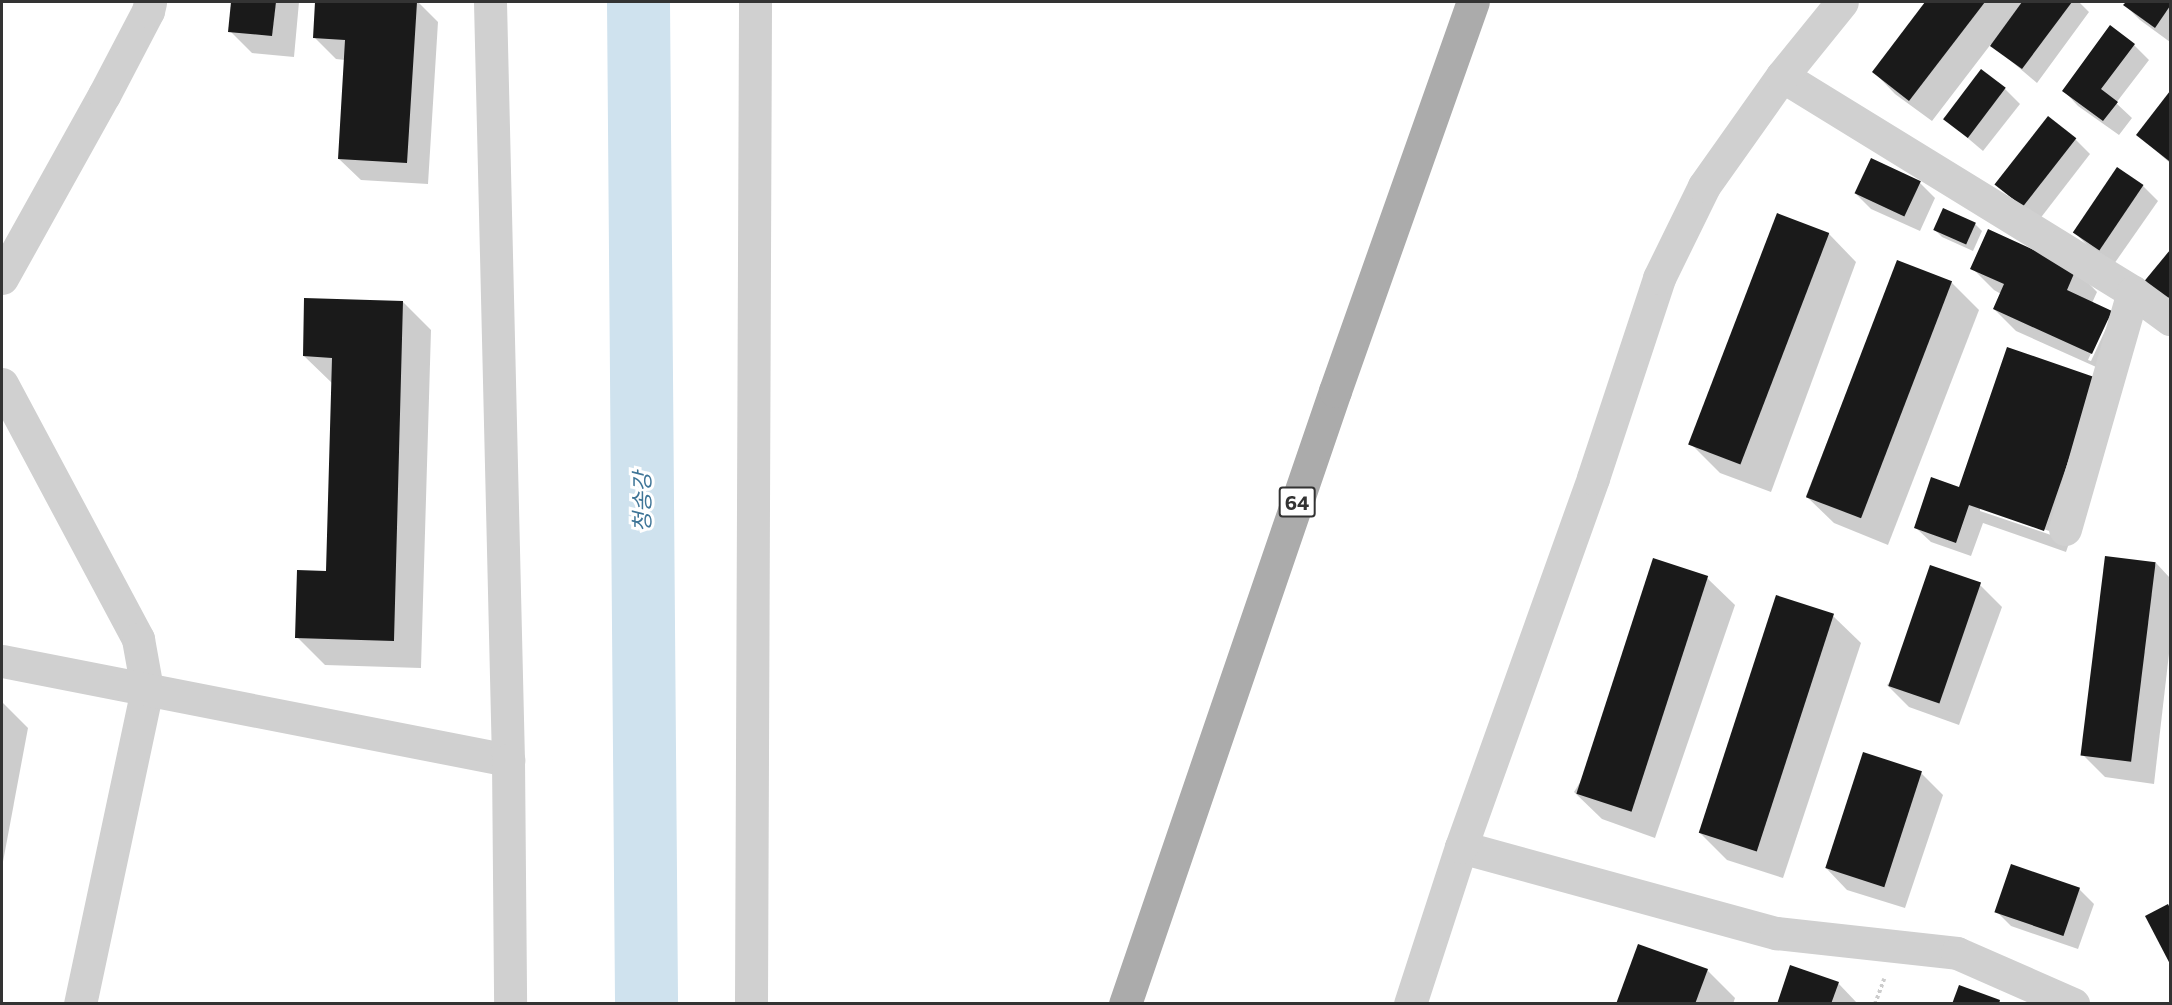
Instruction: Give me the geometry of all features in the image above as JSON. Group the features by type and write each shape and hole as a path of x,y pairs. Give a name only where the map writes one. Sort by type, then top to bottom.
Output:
{"main road":[{"name":"64","path":"1125,1004 1335,391 1473,2"}],"street":[{"path":"2,278 104,95 148,11 150,2"},
{"path":"490,2 508,760 510,1004"},
{"path":"751,1004 755,2"},
{"path":"1410,1004 1461,847 1589,489 1659,278 1704,186 1782,76 1842,2"},
{"path":"1782,76 2133,292 2170,319"},
{"path":"2065,529 2133,292"},
{"path":"2,384 138,639 147,689 80,1004"},
{"path":"2,661 508,760"},
{"path":"1461,847 1776,933 1957,953 2073,1004"}],"building":[{"path":"231,2 276,2 272,36 228,32"},
{"path":"315,2 417,2 407,163 338,159 345,40 313,38"},
{"path":"1925,2 1985,2 1909,101 1872,72"},
{"path":"2022,2 2072,2 2022,69 1990,46"},
{"path":"2126,2 2170,2 2170,6 2155,28 2123,5"},
{"path":"2110,25 2135,44 2101,89 2118,102 2103,121 2062,91"},
{"path":"1981,69 2006,88 1968,138 1943,119"},
{"path":"2170,91 2170,159 2169,161 2136,135"},
{"path":"2048,116 2076,138 2023,207 1994,185"},
{"path":"1871,158 1921,181 1904,217 1855,193"},
{"path":"2117,167 2144,185 2099,250 2073,232"},
{"path":"1943,208 1976,223 1966,245 1933,230"},
{"path":"1777,213 1829,233 1740,465 1688,445"},
{"path":"1988,229 2076,269 2067,290 2112,311 2092,354 1993,309 2004,284 1970,269"},
{"path":"2170,250 2170,296 2164,303 2142,284"},
{"path":"1897,260 1952,281 1861,518 1806,497"},
{"path":"304,298 403,301 394,641 295,638 297,570 326,571 332,358 303,356"},
{"path":"2007,347 2097,378 2044,531 1969,505 1956,543 1914,528 1931,477 1959,487"},
{"path":"2105,556 2156,562 2131,762 2081,756"},
{"path":"1653,558 1708,576 1632,812 1576,794"},
{"path":"1930,565 1981,583 1939,704 1888,686"},
{"path":"1776,595 1834,614 1757,852 1699,833"},
{"path":"1863,752 1922,771 1884,887 1825,868"},
{"path":"2011,864 2080,888 2063,936 1994,912"},
{"path":"2168,904 2170,908 2170,964 2145,916"},
{"path":"1638,944 1708,969 1695,1004 1616,1004"},
{"path":"1790,965 1839,982 1831,1004 1777,1004"},
{"path":"1959,985 2000,1000 1999,1004 1952,1004"}],"waterway":[{"name":"청송강","path":"638,2 646,1004"}]}
